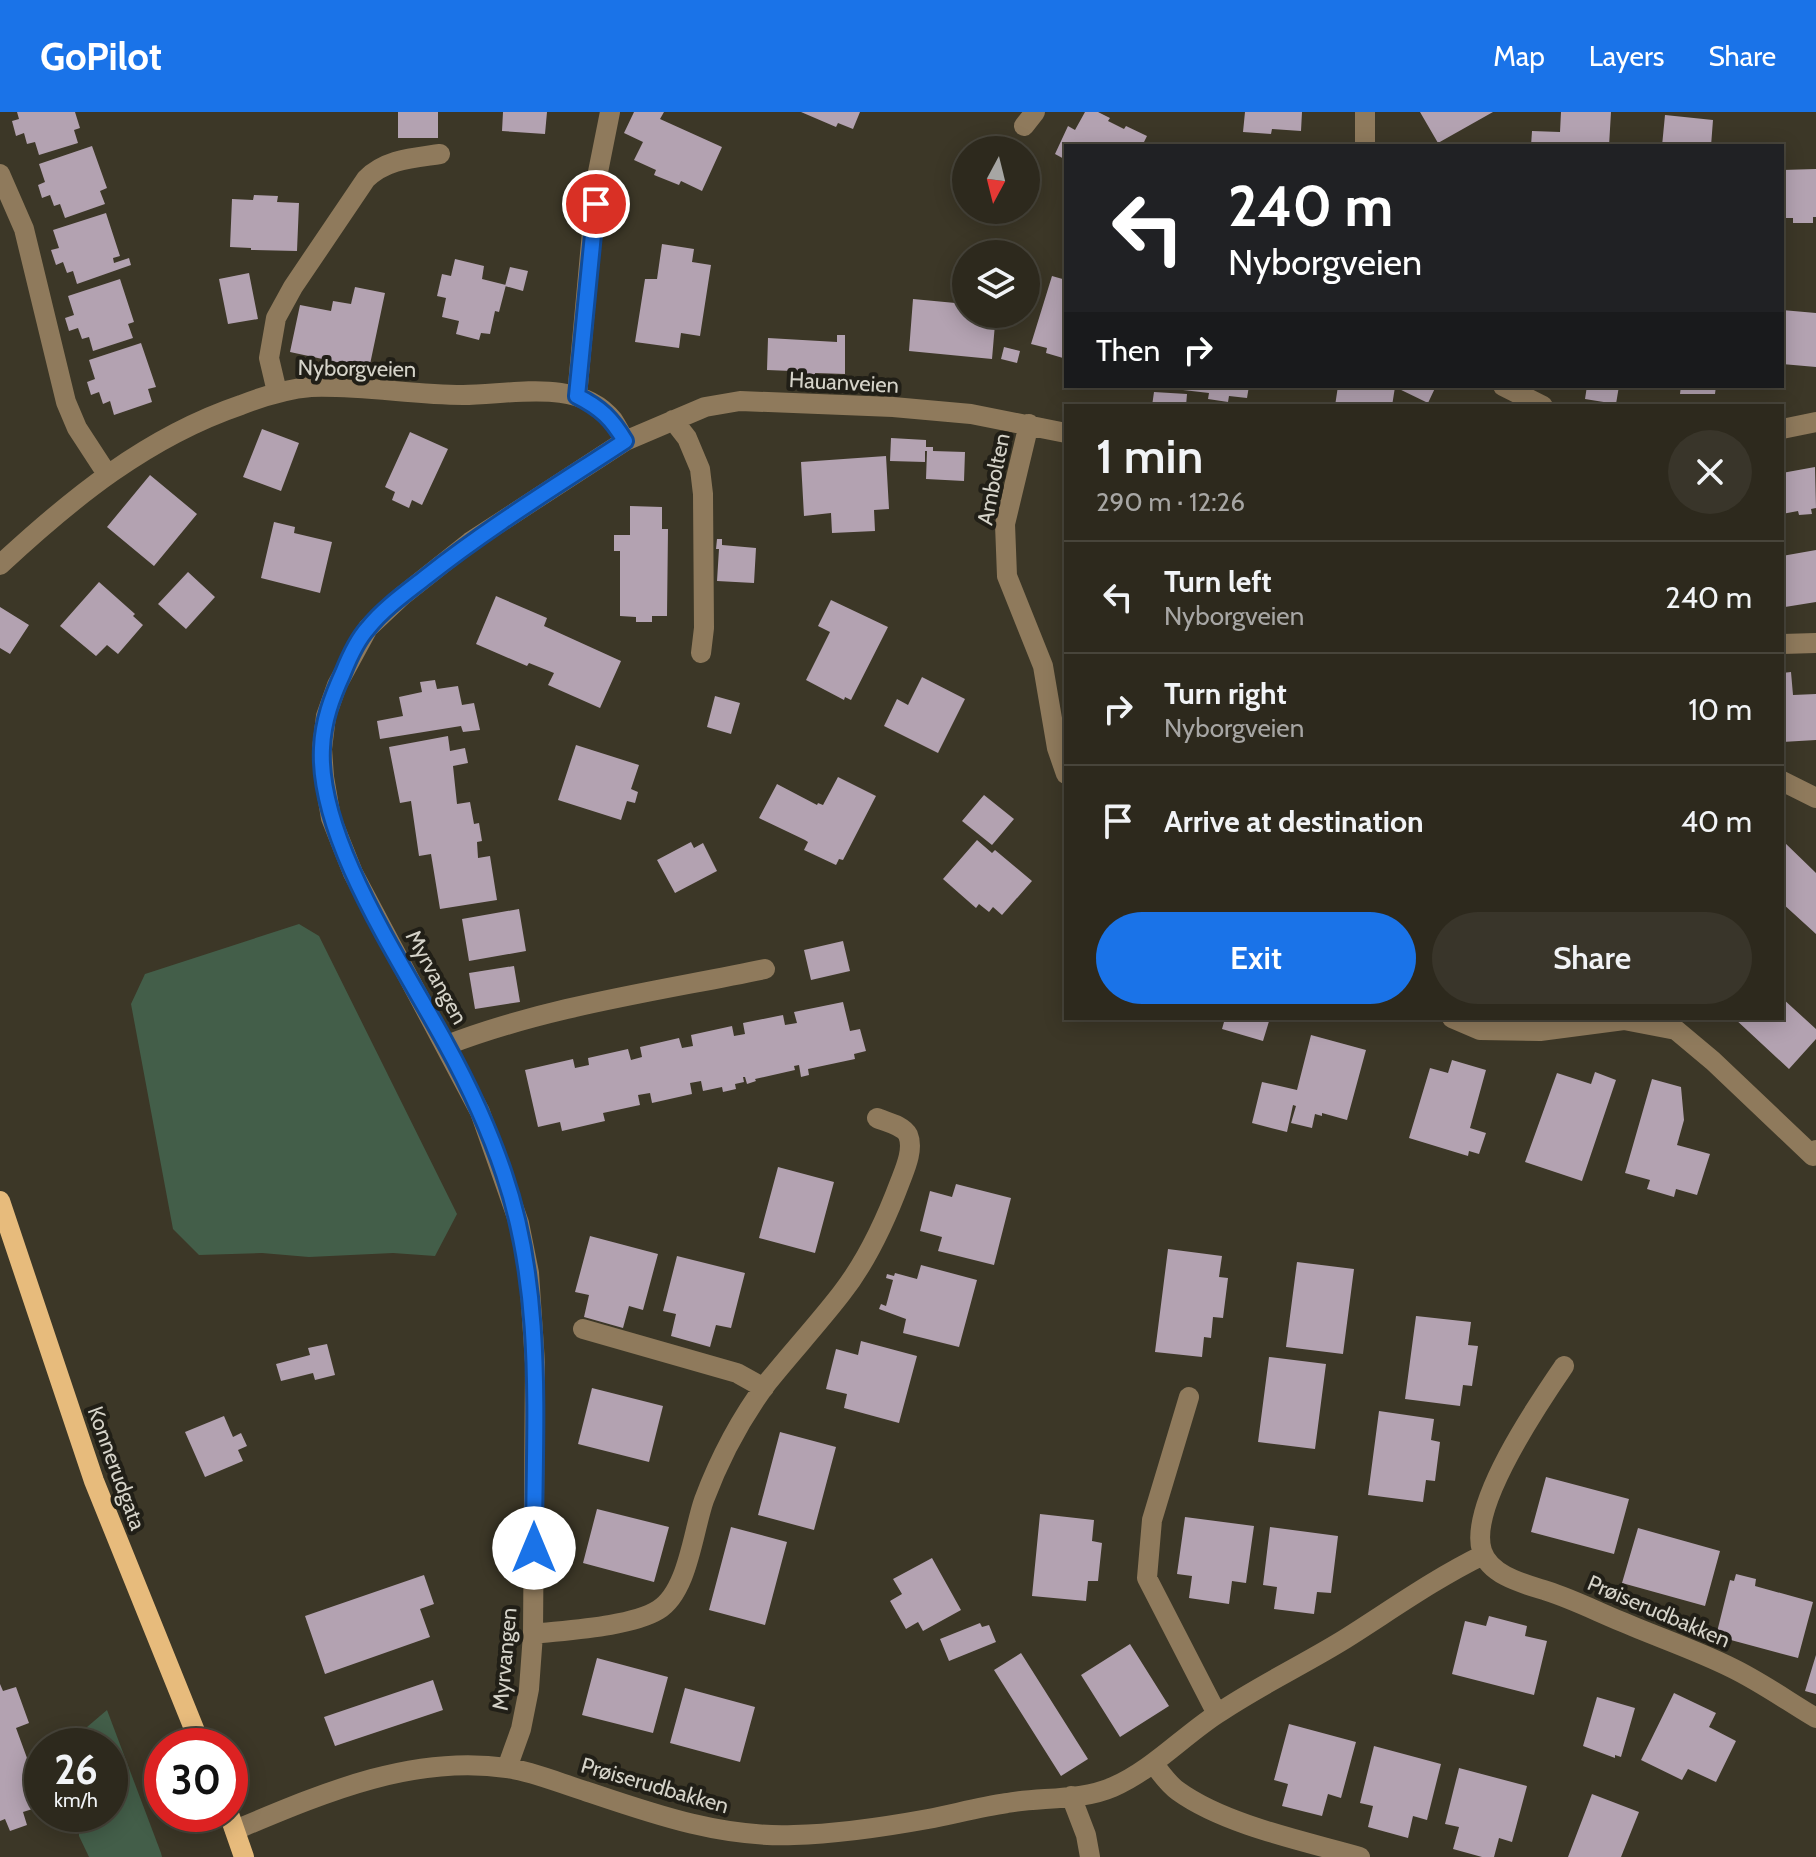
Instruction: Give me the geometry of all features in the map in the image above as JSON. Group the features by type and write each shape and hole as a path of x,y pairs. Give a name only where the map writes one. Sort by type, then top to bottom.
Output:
{"main road":[{"name":"Konnerudgata","path":"0,1201 94,1481 194,1728"},
{"path":"236,1832 247,1857"}],"street":[{"path":"577,396 597,177 610,112"},
{"path":"1365,112 1365,144"},
{"path":"277,392 269,358 276,318 293,287 366,179 374,170 397,160 440,154"},
{"path":"0,174 24,229 66,402 77,428 107,474"},
{"name":"Nyborgveien","path":"0,565 44,524 107,474 165,437 216,413 277,392 312,387 462,395 548,392 577,396 598,406 612,419 625,441"},
{"path":"1507,388 1539,404"},
{"name":"Hauanveien","path":"625,441 705,407 740,401 893,407 971,414 1064,433"},
{"path":"673,420 687,438 700,469 704,628 701,653"},
{"path":"1784,429 1816,422"},
{"name":"Ambolten","path":"1029,424 1005,524 1007,576 1043,666 1057,748 1064,768"},
{"name":"Myrvangen","path":"507,1768 521,1729 529,1689 533,1634 535,1363 529,1273 519,1223 504,1173 480,1112 353,873 331,818 322,749 326,716 348,661 368,628 402,596 470,542 625,441"},
{"path":"1784,644 1816,643"},
{"path":"1784,781 1816,783"},
{"path":"1784,782 1816,798"},
{"path":"447,1045 483,1031 576,1008 765,969"},
{"path":"1457,1020 1480,1030 1540,1031 1624,1020 1676,1030 1814,1153"},
{"path":"533,1634 603,1625 659,1610 673,1592 686,1565 704,1501 725,1454 764,1388 841,1294 870,1250 889,1210 909,1153 908,1136 901,1127 877,1118"},
{"path":"583,1329 737,1373 764,1388"},
{"path":"1483,1555 1481,1516 1492,1489 1540,1400 1564,1366"},
{"path":"1189,1397 1152,1520 1147,1578 1217,1714"},
{"name":"Prøiserudbakken","path":"248,1817 398,1772 445,1767 507,1768 692,1825 751,1834 792,1835 859,1830 1006,1803 1112,1788 1153,1763 1217,1714 1346,1638 1444,1574 1483,1555 1495,1569 1512,1580 1566,1597 1734,1668 1816,1718"},
{"path":"1153,1763 1176,1790 1214,1810 1271,1832 1360,1857"},
{"path":"1071,1796 1086,1835 1090,1857"}],"green space":[{"path":"299,924 319,936 457,1214 435,1256 393,1253 309,1257 262,1253 199,1255 173,1229 131,1004 145,974"},
{"path":"107,1710 114,1728 86,1728"},
{"path":"128,1766 144,1809 144,1832 153,1832 162,1857 89,1857 79,1832 128,1832"}],"building":[{"path":"17,112 75,112 80,128 74,130 78,143 39,155 35,142 27,144 24,133 16,136 12,121 19,119"},
{"path":"398,112 438,112 438,138 398,138"},
{"path":"503,112 547,112 545,134 502,131"},
{"path":"634,112 664,112 660,119 722,147 702,191 681,181 679,185 654,175 656,170 634,160 643,142 624,133"},
{"path":"801,112 860,112 853,129 838,123 836,127"},
{"path":"1085,112 1098,112 1124,129 1126,126 1147,136 1143,144 1064,144 1064,159 1055,154 1068,126 1075,130"},
{"path":"1245,112 1302,112 1301,131 1272,129 1271,134 1243,132"},
{"path":"1420,112 1493,112 1438,143"},
{"path":"1561,112 1611,112 1609,144 1531,144 1532,131 1560,132"},
{"path":"1665,115 1713,120 1711,144 1662,144"},
{"path":"92,146 107,188 100,191 105,204 65,218 60,204 54,206 50,195 42,198 38,185 45,182 39,164"},
{"path":"1816,169 1816,217 1813,217 1813,223 1793,223 1793,218 1784,218 1784,170"},
{"path":"254,195 278,196 277,202 299,203 297,251 230,247 232,199 253,200"},
{"path":"106,213 120,256 113,258 114,263 129,258 131,265 77,284 73,271 67,273 63,262 56,265 51,250 59,248 53,230"},
{"path":"662,244 694,249 692,262 711,265 700,336 681,333 679,348 635,342 645,279 657,279"},
{"path":"455,259 484,266 482,279 506,285 490,334 481,333 479,340 456,334 459,321 442,317 446,298 437,296 442,274 451,276"},
{"path":"510,267 528,271 523,291 505,286"},
{"path":"249,273 258,319 228,324 219,279"},
{"path":"1052,276 1064,279 1064,356 1046,353 1047,348 1031,344 1036,328 1040,328 1040,315"},
{"path":"120,279 134,322 128,324 133,338 93,351 89,337 82,339 78,328 69,331 65,318 74,315 68,296"},
{"path":"355,287 385,293 369,369 290,352 300,305 331,311 333,301 351,304"},
{"path":"913,299 952,303 952,328 995,328 992,359 909,351"},
{"path":"1784,310 1816,313 1816,367 1784,364"},
{"path":"837,335 845,335 845,374 815,373 815,383 791,382 792,371 767,370 768,338 837,342"},
{"path":"141,343 156,387 148,389 152,402 114,415 110,401 103,404 99,392 91,395 87,382 95,379 89,360"},
{"path":"1004,347 1020,351 1017,363 1001,359"},
{"path":"1249,388 1247,398 1229,396 1228,402 1208,399 1209,393 1183,390"},
{"path":"1338,388 1395,388 1392,404 1335,404"},
{"path":"1397,388 1435,388 1428,403"},
{"path":"1587,388 1619,388 1616,404 1585,399"},
{"path":"1681,388 1716,388 1715,394 1680,394"},
{"path":"1154,392 1187,394 1186,404 1152,404"},
{"path":"262,429 299,443 281,491 243,477"},
{"path":"410,432 448,449 422,505 412,500 409,508 392,500 395,492 385,487"},
{"path":"891,438 926,440 926,447 933,447 933,451 965,452 964,481 926,479 927,451 925,462 890,461"},
{"path":"886,456 889,509 874,510 875,531 832,533 831,513 804,516 801,462"},
{"path":"1815,467 1816,508 1811,509 1812,514 1799,515 1798,511 1784,514 1784,473"},
{"path":"150,475 197,514 154,566 107,527"},
{"path":"630,506 662,507 662,529 668,529 667,616 652,616 652,622 636,622 636,617 620,616 620,551 614,551 614,535 630,535"},
{"path":"274,522 295,527 294,533 332,542 320,593 261,578"},
{"path":"717,539 722,539 722,545 756,548 754,583 717,581"},
{"path":"1816,550 1816,602 1785,607 1784,556"},
{"path":"188,572 215,597 186,629 158,604"},
{"path":"99,582 143,625 118,654 107,645 96,656 60,626"},
{"path":"496,596 547,618 544,626 621,661 600,708 548,685 554,673 529,663 527,666 476,644"},
{"path":"831,600 888,627 851,700 845,697 844,700 806,680 830,632 818,626"},
{"path":"0,607 29,625 10,654 0,648"},
{"path":"1791,672 1793,695 1816,694 1816,740 1784,742 1784,673"},
{"path":"922,677 965,699 938,753 884,726 897,699 908,705"},
{"path":"435,680 437,689 458,686 462,705 474,703 480,730 463,732 461,726 380,739 377,721 403,716 399,697 422,692 420,682"},
{"path":"715,696 740,703 731,734 707,727"},
{"path":"448,736 450,751 465,748 468,763 453,766 457,804 470,802 474,824 479,823 482,841 477,842 478,858 490,856 497,900 440,909 431,854 419,856 411,801 400,803 389,747"},
{"path":"576,745 639,765 631,789 638,792 635,803 627,801 621,820 558,800"},
{"path":"838,777 876,796 843,860 839,859 836,865 804,850 808,842 805,840 759,818 777,784 817,805 823,805"},
{"path":"984,795 1014,819 992,845 962,821"},
{"path":"977,840 992,853 995,850 1032,881 1002,915 993,907 989,912 979,904 976,908 943,879"},
{"path":"691,842 694,848 703,843 717,871 675,893 657,860"},
{"path":"1784,842 1816,873 1816,934 1784,905"},
{"path":"519,909 526,951 469,961 462,919"},
{"path":"843,941 850,971 811,980 804,950"},
{"path":"514,966 520,1002 475,1009 469,973"},
{"path":"1784,1000 1816,1029 1816,1039 1789,1069 1736,1020 1784,1020"},
{"path":"843,1002 850,1031 860,1029 866,1051 854,1054 855,1059 808,1069 809,1075 801,1077 799,1065 794,1066 795,1070 755,1079 747,1084 743,1077 744,1082 735,1084 736,1089 723,1092 722,1087 703,1091 701,1081 690,1083 692,1094 652,1103 650,1093 638,1095 640,1105 603,1113 605,1121 562,1131 560,1122 538,1127 525,1070 573,1059 575,1068 589,1065 588,1058 628,1049 631,1060 642,1057 640,1047 679,1038 682,1048 693,1046 691,1035 732,1026 734,1036 745,1034 743,1023 783,1015 785,1025 797,1023 794,1012"},
{"path":"1220,1020 1269,1020 1263,1041 1222,1029 1224,1022"},
{"path":"1311,1035 1366,1050 1347,1120 1322,1113 1322,1116 1315,1114 1312,1128 1291,1123 1296,1106 1293,1105 1287,1132 1252,1123 1262,1082 1297,1090"},
{"path":"1452,1060 1486,1070 1470,1128 1486,1133 1479,1154 1469,1151 1468,1156 1409,1138 1430,1068 1448,1073"},
{"path":"1595,1072 1616,1080 1582,1181 1525,1162 1557,1073 1591,1084"},
{"path":"1652,1079 1681,1087 1684,1120 1677,1145 1710,1154 1697,1195 1676,1189 1674,1197 1647,1189 1650,1180 1625,1173"},
{"path":"778,1167 834,1182 815,1253 759,1238"},
{"path":"956,1184 1011,1198 994,1265 938,1251 942,1237 920,1231 930,1191 952,1197"},
{"path":"590,1236 658,1254 643,1310 629,1306 623,1328 584,1317 589,1295 575,1292"},
{"path":"1168,1249 1222,1256 1219,1277 1228,1278 1223,1318 1213,1317 1211,1338 1204,1337 1202,1357 1155,1352"},
{"path":"677,1256 745,1273 731,1328 716,1325 710,1347 671,1336 676,1314 663,1311"},
{"path":"1297,1262 1354,1269 1343,1354 1286,1347"},
{"path":"921,1265 977,1280 959,1347 903,1333 906,1319 879,1309 881,1304 886,1306 893,1280 886,1278 887,1274 917,1279"},
{"path":"1416,1316 1471,1322 1468,1345 1478,1346 1472,1386 1463,1385 1460,1406 1405,1399"},
{"path":"861,1341 917,1356 899,1423 844,1408 847,1394 826,1389 836,1349 858,1355"},
{"path":"327,1344 335,1375 315,1380 313,1373 281,1381 276,1364 310,1355 308,1348"},
{"path":"1269,1357 1326,1364 1315,1449 1258,1442"},
{"path":"592,1388 663,1406 649,1462 578,1444"},
{"path":"1379,1411 1434,1419 1431,1440 1440,1442 1435,1481 1426,1480 1423,1502 1368,1495"},
{"path":"224,1416 233,1437 241,1433 247,1446 238,1450 243,1461 205,1477 185,1432"},
{"path":"780,1432 836,1447 814,1530 758,1515"},
{"path":"1546,1477 1629,1499 1614,1554 1531,1532"},
{"path":"597,1509 669,1527 654,1582 583,1563"},
{"path":"1040,1514 1094,1520 1092,1541 1102,1543 1098,1581 1088,1581 1086,1601 1032,1596"},
{"path":"1185,1517 1254,1526 1246,1583 1232,1581 1229,1604 1189,1598 1192,1576 1177,1574"},
{"path":"731,1527 787,1542 765,1625 709,1610"},
{"path":"1270,1527 1338,1536 1331,1593 1317,1592 1314,1614 1274,1609 1277,1587 1263,1585"},
{"path":"1638,1528 1720,1551 1705,1606 1622,1583"},
{"path":"932,1558 961,1610 923,1631 918,1622 906,1629 890,1601 902,1594 893,1579"},
{"path":"1736,1574 1756,1579 1755,1586 1813,1602 1798,1658 1716,1636 1730,1580 1734,1581"},
{"path":"424,1575 434,1604 420,1609 430,1637 325,1674 305,1616"},
{"path":"1489,1616 1527,1626 1525,1636 1547,1641 1534,1695 1452,1674 1465,1621 1486,1626"},
{"path":"980,1623 982,1627 989,1625 996,1642 949,1661 940,1639"},
{"path":"1130,1644 1169,1706 1120,1737 1081,1675"},
{"path":"1021,1653 1088,1759 1061,1776 994,1670"},
{"path":"1816,1655 1816,1694 1805,1691"},
{"path":"597,1658 668,1677 653,1733 582,1715"},
{"path":"433,1680 443,1710 335,1746 324,1717"},
{"path":"0,1684 3,1691 16,1687 29,1723 16,1728 24,1750 24,1826 10,1831 5,1819 0,1821"},
{"path":"685,1688 755,1707 740,1762 670,1743"},
{"path":"1674,1693 1716,1713 1709,1727 1736,1741 1716,1782 1688,1769 1682,1780 1641,1760"},
{"path":"1597,1697 1635,1708 1621,1757 1615,1755 1615,1758 1583,1746"},
{"path":"1289,1724 1356,1742 1341,1798 1328,1794 1322,1816 1282,1806 1288,1784 1274,1780"},
{"path":"1374,1746 1441,1764 1427,1820 1413,1816 1408,1838 1368,1827 1373,1806 1360,1803"},
{"path":"1459,1768 1527,1786 1512,1842 1499,1838 1494,1857 1453,1849 1459,1827 1445,1824"},
{"path":"1592,1794 1639,1812 1621,1857 1568,1857"}],"route":[{"path":"534,1548 535,1363 529,1273 519,1223 504,1173 480,1112 353,873 331,818 322,749 326,716 337,685 368,628 402,596 470,542 625,441 612,419 598,406 577,396 596,204"}]}
